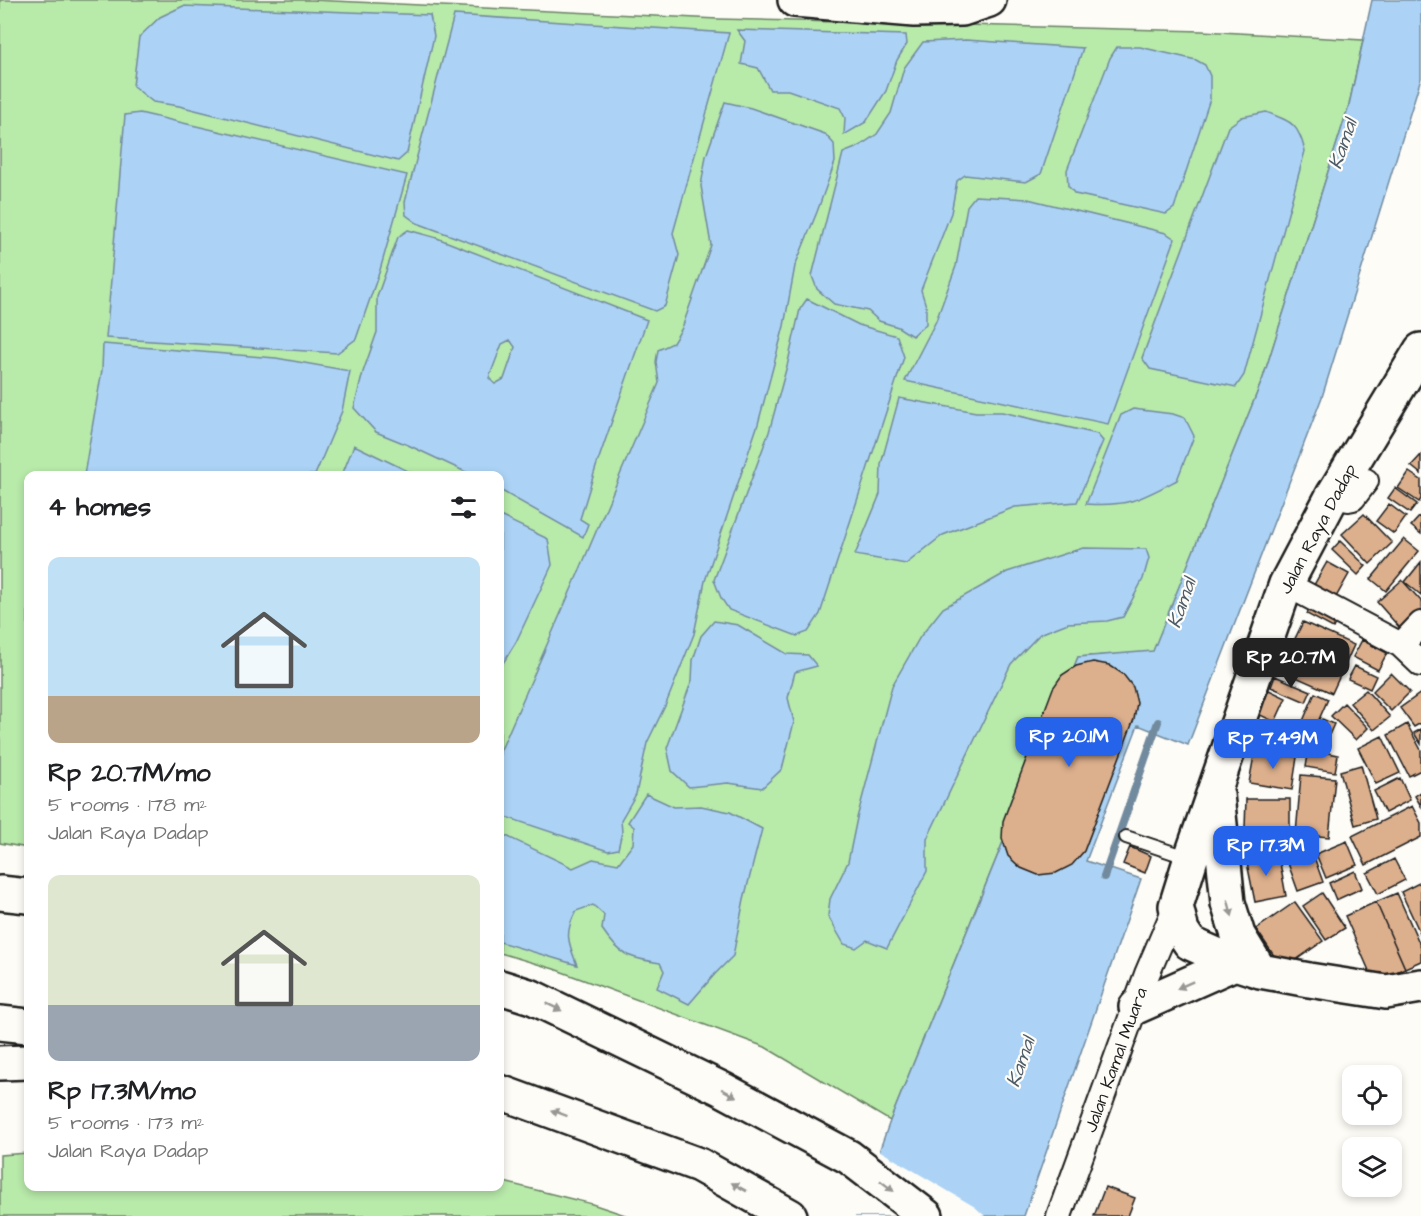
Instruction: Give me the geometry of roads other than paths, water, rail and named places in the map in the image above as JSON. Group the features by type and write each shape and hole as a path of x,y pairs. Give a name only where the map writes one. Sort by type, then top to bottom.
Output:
{"main road":[{"path":"795,0 914,10 962,9 988,0"},
{"name":"Jalan Raya Dadap","path":"1176,906 1286,584 1333,495 1421,351"},
{"name":"Jalan Raya Dadap","path":"1216,787 1228,903 1247,967"},
{"path":"0,893 24,896"},
{"path":"1176,906 1182,931 1190,944 1247,967 1386,992 1421,986"},
{"path":"1136,1007 1247,967"},
{"path":"504,988 532,997 722,1089 849,1157 926,1216"},
{"path":"0,1023 24,1026"},
{"path":"0,1063 24,1062"},
{"path":"504,1093 699,1165 790,1216"}],"street":[{"path":"1333,495 1353,498 1366,481"},
{"path":"1286,584 1391,639 1421,664"},
{"path":"1391,639 1421,624"},
{"name":"Jalan Kamal Muara","path":"1059,1216 1147,974 1176,906"}],"lane":[{"path":"1126,837 1191,858"}],"water":[{"path":"1372,0 1421,0 1421,78 1322,397 1188,745 1138,725 1086,861 1141,879 1024,1216 856,1216 890,1121 1078,657 1153,651 1263,378 1349,105"},
{"path":"183,6 430,15 434,36 407,153 398,161 179,106 153,102 133,86 139,37 160,17"},
{"path":"454,15 729,33 673,233 679,255 665,306 655,311 417,223 406,215 405,202"},
{"path":"737,30 906,35 907,44 897,60 886,91 866,122 844,135 845,118 840,108 788,90 770,90 758,68 741,64 745,41"},
{"path":"966,40 1083,48 1041,174 1026,182 965,175 957,181 951,213 921,290 926,306 926,324 912,336 898,327 879,321 868,311 834,304 817,289 812,276 843,153 858,147 877,134 891,113 904,68 923,42"},
{"path":"1117,47 1140,47 1196,60 1205,65 1210,76 1210,99 1174,208 1166,214 1075,194 1068,186 1067,170 1110,58"},
{"path":"725,102 751,108 825,134 834,144 835,162 795,266 784,326 758,424 705,581 694,634 666,704 647,743 636,794 621,820 622,832 618,849 608,851 504,816 504,743 659,383 656,362 658,350 673,343 682,328 711,245 701,186 706,156"},
{"path":"1266,112 1293,125 1300,134 1305,151 1244,375 1236,387 1150,369 1142,358 1228,127 1242,117"},
{"path":"140,113 407,175 380,270 356,339 337,353 106,338 125,115"},
{"path":"975,196 1028,199 1166,233 1175,239 1108,424 905,381 936,321 956,266 967,206"},
{"path":"408,230 437,238 647,320 580,519 588,524 583,537 504,492 504,471 463,471 376,432 354,408 363,372 377,332 377,297 398,237","holes":["510,340 515,347 504,379 495,384 489,378 502,344"]},
{"path":"807,299 859,325 897,336 904,357 820,614 808,632 797,636 729,610 714,580 769,432 800,309"},
{"path":"103,344 276,358 350,371 342,411 317,471 85,471 102,370"},
{"path":"899,398 976,412 1002,412 1097,434 1103,441 1077,502 1015,507 943,535 906,564 855,555 880,494 881,464"},
{"path":"1133,409 1173,414 1185,418 1194,436 1177,480 1154,492 1124,503 1086,504 1121,415"},
{"path":"354,445 408,471 344,471"},
{"path":"504,518 548,539 552,565 516,642 504,662"},
{"path":"1083,548 1146,549 1149,558 1143,579 1123,617 1107,621 1068,623 1040,634 1011,664 927,839 927,871 887,948 867,940 856,948 844,944 828,916 830,899 848,862 857,818 892,686 920,637 943,608 1007,572"},
{"path":"714,621 738,625 787,654 808,655 817,666 795,672 788,698 794,722 782,769 762,788 728,783 689,787 672,771 667,748 692,680 693,660 701,636"},
{"path":"646,794 674,807 701,806 730,812 762,829 744,899 733,956 689,1004 657,988 664,971 660,963 633,957 614,945 602,929 604,915 593,905 576,911 570,925 570,944 577,965 504,943 504,835 573,868 593,859 618,864 633,844 634,827 628,822"}],"waterway":[{"name":"Kamal","path":"1104,877 1158,722"}]}
